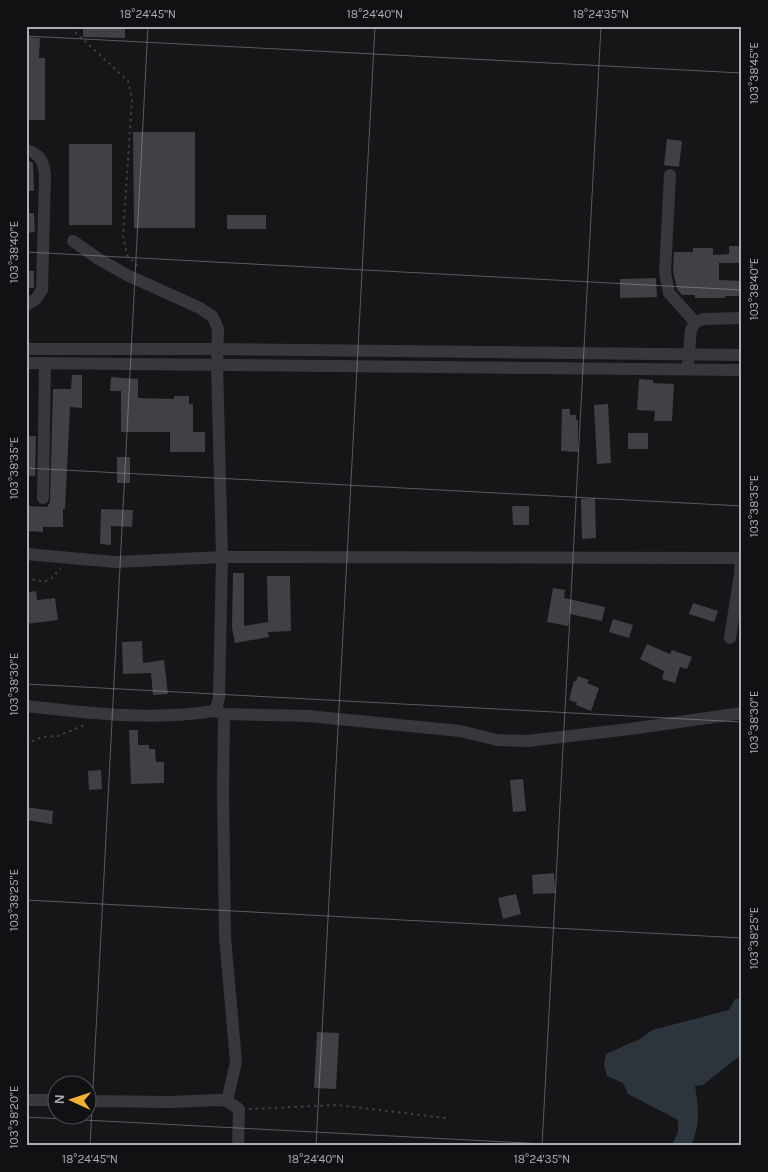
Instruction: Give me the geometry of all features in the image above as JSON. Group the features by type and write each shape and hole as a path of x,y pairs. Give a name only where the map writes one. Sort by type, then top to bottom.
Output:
{"street":[{"path":"26,150 33,151 40,157 45,176 42,290 36,299 26,305"},
{"path":"670,175 665,272 669,293 695,322"},
{"path":"73,241 97,258 127,275 200,308 212,317 218,329 217,364 222,557 219,697 217,706 219,713 223,791 225,937 236,1062 227,1101"},
{"path":"688,370 691,330 695,322 704,319 742,318"},
{"path":"26,349 217,349 742,355"},
{"path":"26,363 742,370"},
{"path":"43,498 46,363"},
{"path":"26,554 115,562 222,557 741,558 730,638"},
{"path":"26,706 107,715 171,716 219,713 308,716 460,731 498,740 527,741 742,713"},
{"path":"26,1100 48,1100"},
{"path":"98,1101 227,1101 240,1109 238,1146"}],"path":[{"path":"75,32 128,82 132,99 123,236 127,255 138,268"},
{"path":"26,578 44,582 53,577 59,570 65,557"},
{"path":"26,744 42,737 58,736 91,722"},
{"path":"240,1109 337,1105 446,1118"}],"shaded area":[{"path":"742,998 742,1054 703,1085 695,1086 698,1116 691,1146 672,1146 678,1132 678,1120 628,1094 623,1083 607,1076 604,1065 606,1054 642,1038 652,1030 729,1010 735,999"}],"building":[{"path":"83,26 125,26 125,38 83,37"},
{"path":"26,37 40,38 39,58 45,58 45,120 28,120 28,52 26,52"},
{"path":"133,132 195,132 195,228 134,228"},
{"path":"667,139 682,141 679,167 664,165"},
{"path":"69,144 112,144 112,225 69,225"},
{"path":"26,159 33,163 34,191 26,191"},
{"path":"26,213 34,213 35,232 26,233"},
{"path":"227,215 266,215 266,229 227,229"},
{"path":"729,246 742,246 742,263 719,263 719,280 742,281 742,296 695,298 695,295 682,295 677,289 673,271 674,252 693,252 693,248 713,248 713,255 729,254"},
{"path":"26,271 34,271 34,288 26,288"},
{"path":"656,278 657,297 620,298 620,279"},
{"path":"72,375 82,375 82,408 70,407 63,527 43,527 43,532 26,531 27,506 47,507 50,502 53,389 71,389"},
{"path":"111,377 138,379 138,398 174,399 174,396 189,396 189,404 193,404 193,432 205,432 205,452 170,452 170,432 121,432 121,391 110,391"},
{"path":"639,379 653,380 653,383 674,384 672,421 654,421 655,411 637,410"},
{"path":"608,404 611,463 597,464 594,405"},
{"path":"562,409 570,409 570,415 576,415 576,420 578,420 578,452 561,451"},
{"path":"628,433 648,433 648,449 628,449"},
{"path":"28,436 36,436 35,476 27,476"},
{"path":"117,457 130,457 130,483 117,483"},
{"path":"595,498 596,538 582,539 581,499"},
{"path":"512,506 529,506 529,525 513,525"},
{"path":"101,509 133,510 132,527 111,526 111,545 100,544"},
{"path":"233,573 244,573 244,626 268,622 267,576 290,576 291,631 268,632 269,637 235,643 232,628"},
{"path":"553,588 565,590 564,598 605,607 602,621 570,614 568,626 547,622"},
{"path":"36,591 37,600 55,598 58,620 26,624 26,593"},
{"path":"693,603 718,611 714,622 689,614"},
{"path":"613,619 633,625 629,638 609,632"},
{"path":"142,641 143,663 164,660 168,694 153,695 151,673 123,674 122,642"},
{"path":"647,644 670,654 672,650 692,657 687,669 680,667 675,683 662,679 664,671 640,659"},
{"path":"578,676 589,680 587,683 599,688 591,711 569,700 574,681 576,681"},
{"path":"129,730 138,730 138,745 149,745 149,749 155,749 156,762 164,762 164,783 131,784"},
{"path":"101,770 102,789 89,790 88,771"},
{"path":"523,779 526,811 513,812 510,780"},
{"path":"26,807 53,811 52,824 26,820"},
{"path":"554,873 555,893 533,894 532,875"},
{"path":"516,894 521,914 503,919 498,898"},
{"path":"317,1032 339,1033 336,1089 314,1088"}]}
